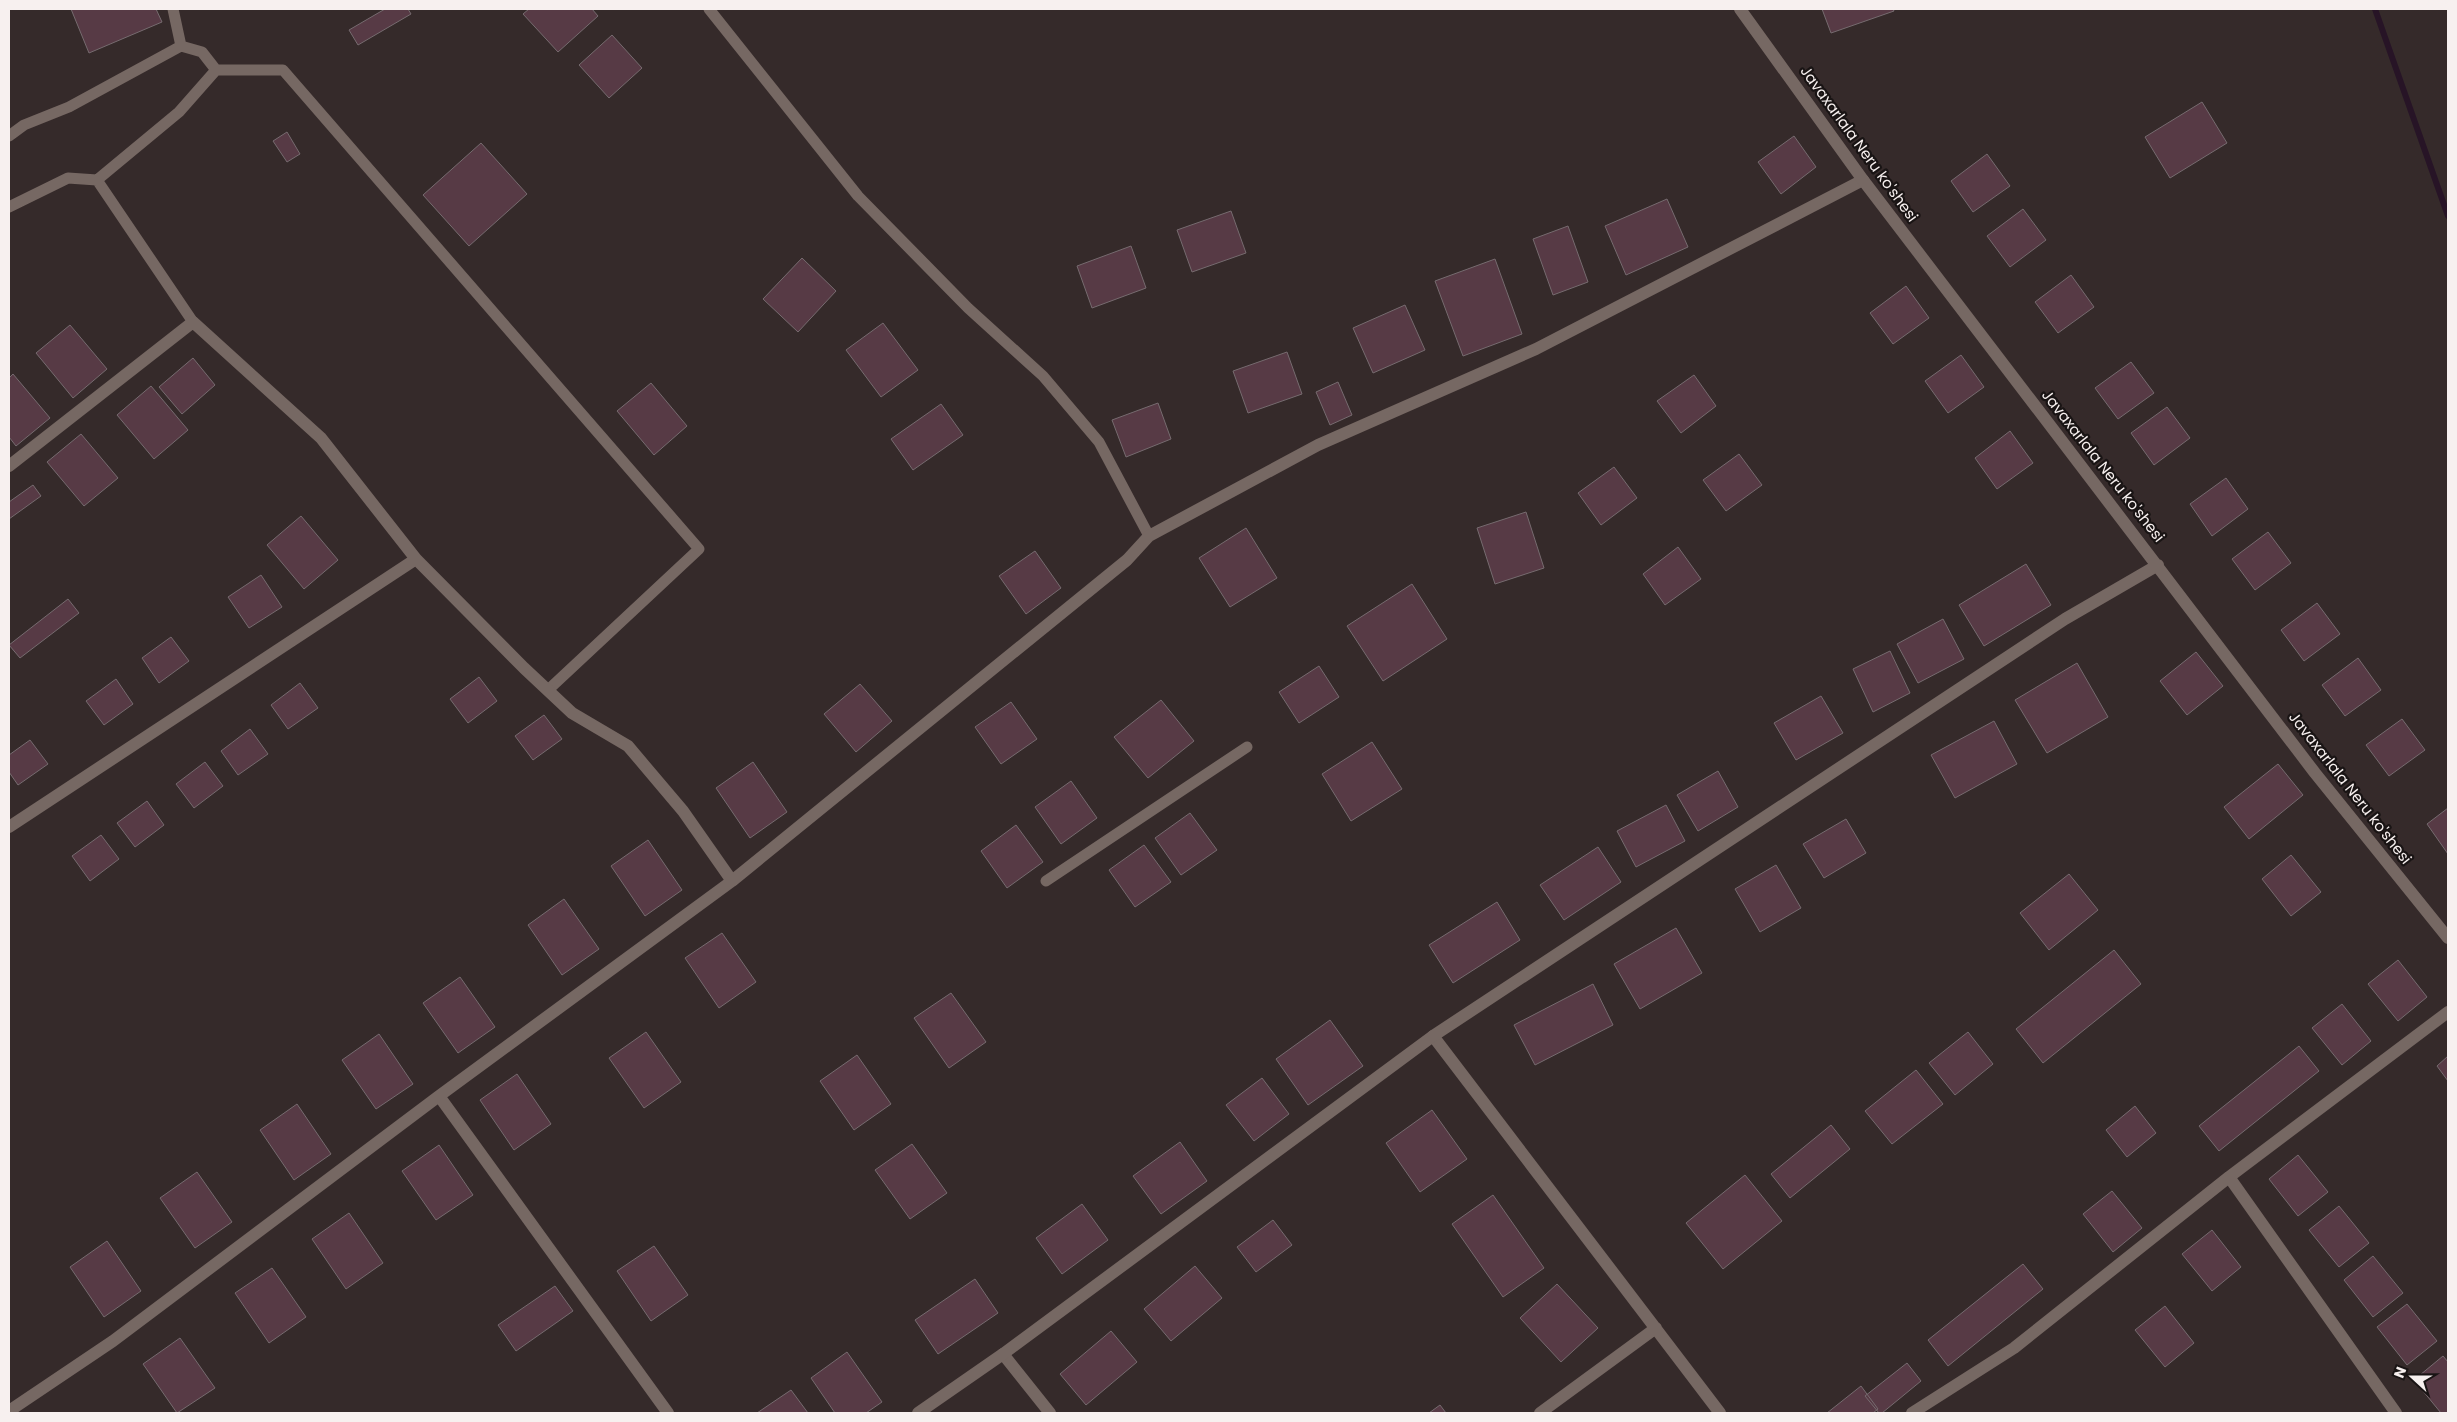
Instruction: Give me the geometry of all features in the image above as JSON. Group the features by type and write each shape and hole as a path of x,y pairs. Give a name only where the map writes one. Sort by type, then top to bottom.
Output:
{"street":[{"name":"Javaxarlala Neru ko'shesi","path":"1740,9 1863,180 2315,772 2448,938"},
{"path":"9,1411 113,1341 439,1096 732,881 1127,560 1149,536 1318,445 1536,349 1863,180"},
{"path":"9,466 193,322 321,438 416,559 548,690 572,713 628,746 683,811 732,881"},
{"path":"9,827 416,559"},
{"path":"918,1413 1003,1354 1433,1036 2065,619 2158,565"},
{"path":"1912,1413 2014,1348 2229,1177 2448,1012"},
{"path":"1433,1036 1720,1413"},
{"path":"439,1096 668,1413"},
{"path":"2229,1177 2396,1413"},
{"path":"1540,1413 1656,1328"},
{"path":"1003,1354 1050,1413"}],"lane":[{"path":"173,9 181,46"},
{"path":"708,9 858,196 968,308 1043,376 1099,442 1149,536"},
{"path":"9,136 24,125 69,107 181,46 202,52 216,70"},
{"path":"9,207 68,178 97,180 179,112 216,70 284,70 699,549 548,690"},
{"path":"97,180 193,322"},
{"path":"1046,881 1247,747"}],"building":[{"path":"71,9 156,9 162,22 89,53"},
{"path":"385,9 408,9 411,14 358,45 349,30"},
{"path":"529,9 592,9 598,16 558,52 523,14"},
{"path":"1822,9 1893,9 1894,11 1831,33"},
{"path":"612,35 642,68 609,98 579,65"},
{"path":"2202,102 2227,143 2170,178 2145,137"},
{"path":"287,132 300,154 287,162 273,141"},
{"path":"1794,136 1816,167 1781,194 1758,162"},
{"path":"481,143 527,194 469,246 423,195"},
{"path":"1987,154 2010,186 1973,212 1951,181"},
{"path":"1667,199 1688,247 1626,275 1605,226"},
{"path":"2023,209 2046,240 2010,267 1987,236"},
{"path":"1231,211 1246,253 1192,272 1177,230"},
{"path":"1568,226 1588,282 1553,295 1533,239"},
{"path":"1131,246 1146,288 1092,308 1077,266"},
{"path":"802,258 836,291 798,332 763,299"},
{"path":"1495,259 1522,334 1463,356 1435,281"},
{"path":"2071,275 2094,307 2058,333 2035,302"},
{"path":"1906,286 1929,318 1893,344 1870,313"},
{"path":"1405,305 1425,350 1373,373 1353,328"},
{"path":"883,323 918,370 881,397 846,350"},
{"path":"70,325 107,369 73,398 36,353"},
{"path":"1287,352 1302,394 1248,413 1233,371"},
{"path":"1961,355 1984,387 1948,413 1925,381"},
{"path":"193,358 215,385 182,414 159,387"},
{"path":"2131,362 2154,393 2118,419 2095,388"},
{"path":"13,374 50,418 16,446 9,437 9,378"},
{"path":"1694,375 1716,406 1681,433 1657,401"},
{"path":"1338,382 1352,415 1330,425 1316,392"},
{"path":"651,383 687,426 654,455 617,411"},
{"path":"151,386 188,430 154,459 117,415"},
{"path":"1158,403 1171,439 1126,457 1112,420"},
{"path":"941,404 963,435 913,470 891,439"},
{"path":"2167,407 2190,438 2154,465 2131,433"},
{"path":"2010,431 2033,463 1997,489 1975,458"},
{"path":"81,434 118,478 84,506 47,462"},
{"path":"1739,454 1762,485 1726,511 1703,480"},
{"path":"1614,467 1637,498 1601,525 1578,493"},
{"path":"2226,478 2248,509 2212,536 2190,504"},
{"path":"33,485 41,496 9,519 9,502"},
{"path":"1526,512 1544,568 1495,584 1477,528"},
{"path":"301,516 338,560 304,589 267,545"},
{"path":"1246,528 1277,578 1230,607 1199,558"},
{"path":"2268,532 2291,563 2255,590 2232,559"},
{"path":"1678,547 1701,579 1665,605 1643,574"},
{"path":"1035,551 1061,588 1026,614 999,576"},
{"path":"2026,564 2051,605 1984,646 1959,605"},
{"path":"261,575 282,607 249,628 228,597"},
{"path":"1412,584 1447,639 1383,681 1347,626"},
{"path":"68,599 79,613 20,658 9,645"},
{"path":"2317,603 2340,634 2304,661 2281,630"},
{"path":"1943,619 1964,659 1918,683 1897,644"},
{"path":"171,637 189,661 159,683 142,658"},
{"path":"1890,651 1910,693 1873,712 1853,669"},
{"path":"2196,652 2223,686 2187,715 2160,681"},
{"path":"2358,658 2381,690 2345,716 2322,685"},
{"path":"2077,663 2108,717 2047,753 2015,700"},
{"path":"1319,666 1339,697 1299,723 1279,692"},
{"path":"479,677 497,701 468,723 450,699"},
{"path":"116,679 133,704 104,725 86,701"},
{"path":"300,683 318,708 288,729 271,705"},
{"path":"860,684 892,721 856,752 824,714"},
{"path":"1821,696 1843,733 1796,760 1774,723"},
{"path":"1161,700 1194,741 1148,778 1114,737"},
{"path":"1011,702 1037,739 1001,764 975,727"},
{"path":"544,715 562,739 533,760 515,736"},
{"path":"2402,719 2425,750 2389,776 2366,745"},
{"path":"1994,721 2017,764 1955,798 1931,755"},
{"path":"250,729 268,754 238,775 221,751"},
{"path":"30,740 48,764 18,785 9,772 9,755"},
{"path":"1372,742 1402,789 1351,821 1322,774"},
{"path":"205,762 223,786 194,808 176,784"},
{"path":"753,762 787,812 750,838 716,788"},
{"path":"2278,764 2303,795 2249,839 2224,807"},
{"path":"1718,771 1738,807 1698,831 1677,795"},
{"path":"1071,781 1097,818 1061,844 1035,807"},
{"path":"147,801 164,825 135,847 117,823"},
{"path":"1666,805 1685,841 1636,867 1617,831"},
{"path":"2448,808 2448,854 2427,824"},
{"path":"1190,813 1217,850 1181,875 1155,838"},
{"path":"1846,819 1866,853 1824,878 1803,844"},
{"path":"1016,825 1043,862 1007,888 981,851"},
{"path":"101,835 119,859 90,881 72,856"},
{"path":"648,840 682,890 645,916 611,866"},
{"path":"1144,845 1171,882 1135,907 1109,870"},
{"path":"1598,847 1621,882 1564,920 1540,885"},
{"path":"2291,855 2321,892 2291,916 2262,879"},
{"path":"1776,865 1801,908 1760,932 1735,889"},
{"path":"2069,874 2098,910 2049,950 2020,913"},
{"path":"564,899 599,949 562,975 528,925"},
{"path":"1497,902 1520,940 1453,983 1429,945"},
{"path":"1676,928 1702,973 1640,1009 1614,964"},
{"path":"722,933 756,982 719,1008 685,958"},
{"path":"2114,950 2141,984 2043,1063 2016,1029"},
{"path":"2398,960 2427,997 2398,1021 2368,984"},
{"path":"460,977 495,1027 458,1053 423,1003"},
{"path":"1593,984 1613,1025 1535,1065 1514,1025"},
{"path":"951,993 986,1042 949,1068 914,1018"},
{"path":"2342,1004 2371,1041 2342,1065 2312,1028"},
{"path":"1330,1020 1363,1066 1308,1105 1276,1059"},
{"path":"646,1032 681,1082 644,1108 609,1058"},
{"path":"1968,1032 1993,1064 1955,1095 1929,1063"},
{"path":"379,1034 413,1084 376,1109 342,1060"},
{"path":"2299,1046 2319,1071 2219,1151 2199,1126"},
{"path":"857,1055 891,1104 854,1130 820,1081"},
{"path":"2448,1056 2448,1081 2437,1066"},
{"path":"1916,1070 1943,1104 1892,1144 1865,1111"},
{"path":"517,1074 551,1124 514,1150 480,1100"},
{"path":"1262,1078 1289,1114 1254,1141 1226,1105"},
{"path":"297,1104 331,1154 294,1180 260,1130"},
{"path":"2135,1106 2156,1133 2127,1157 2106,1130"},
{"path":"1432,1110 1467,1159 1420,1192 1386,1143"},
{"path":"1831,1125 1850,1149 1790,1198 1771,1174"},
{"path":"1180,1142 1207,1181 1161,1214 1133,1176"},
{"path":"912,1144 947,1193 910,1219 875,1170"},
{"path":"439,1145 473,1195 436,1220 402,1171"},
{"path":"2298,1155 2328,1192 2298,1216 2269,1179"},
{"path":"197,1172 232,1222 195,1248 160,1198"},
{"path":"1745,1175 1782,1221 1723,1269 1686,1223"},
{"path":"2112,1191 2142,1228 2113,1252 2083,1214"},
{"path":"1493,1195 1544,1268 1503,1297 1452,1224"},
{"path":"1082,1204 1108,1240 1062,1274 1036,1238"},
{"path":"2339,1206 2369,1243 2339,1267 2309,1230"},
{"path":"349,1213 383,1263 346,1289 312,1239"},
{"path":"1273,1220 1292,1245 1256,1272 1237,1247"},
{"path":"2212,1230 2241,1267 2212,1291 2182,1254"},
{"path":"107,1241 141,1291 104,1317 70,1267"},
{"path":"654,1246 688,1295 651,1321 617,1271"},
{"path":"2373,1256 2403,1293 2373,1317 2344,1280"},
{"path":"2023,1264 2043,1289 1948,1366 1928,1340"},
{"path":"1195,1266 1222,1298 1171,1341 1144,1309"},
{"path":"272,1268 306,1317 269,1343 235,1293"},
{"path":"975,1279 998,1313 938,1354 915,1320"},
{"path":"1557,1284 1598,1328 1561,1362 1520,1318"},
{"path":"555,1286 573,1311 516,1351 498,1325"},
{"path":"2407,1304 2437,1341 2407,1365 2377,1327"},
{"path":"2165,1306 2194,1343 2165,1367 2135,1330"},
{"path":"1111,1331 1137,1362 1086,1405 1060,1374"},
{"path":"180,1338 215,1388 177,1413 143,1364"},
{"path":"847,1352 882,1402 866,1413 835,1413 811,1378"},
{"path":"2443,1356 2448,1362 2448,1413 2441,1413 2414,1380"},
{"path":"1907,1363 1921,1381 1882,1413 1879,1413 1865,1396"},
{"path":"1861,1386 1878,1409 1873,1413 1827,1413"},
{"path":"791,1390 808,1413 757,1413"},
{"path":"1440,1405 1446,1413 1429,1413"}],"waterway":[{"path":"2375,9 2448,216"}]}
